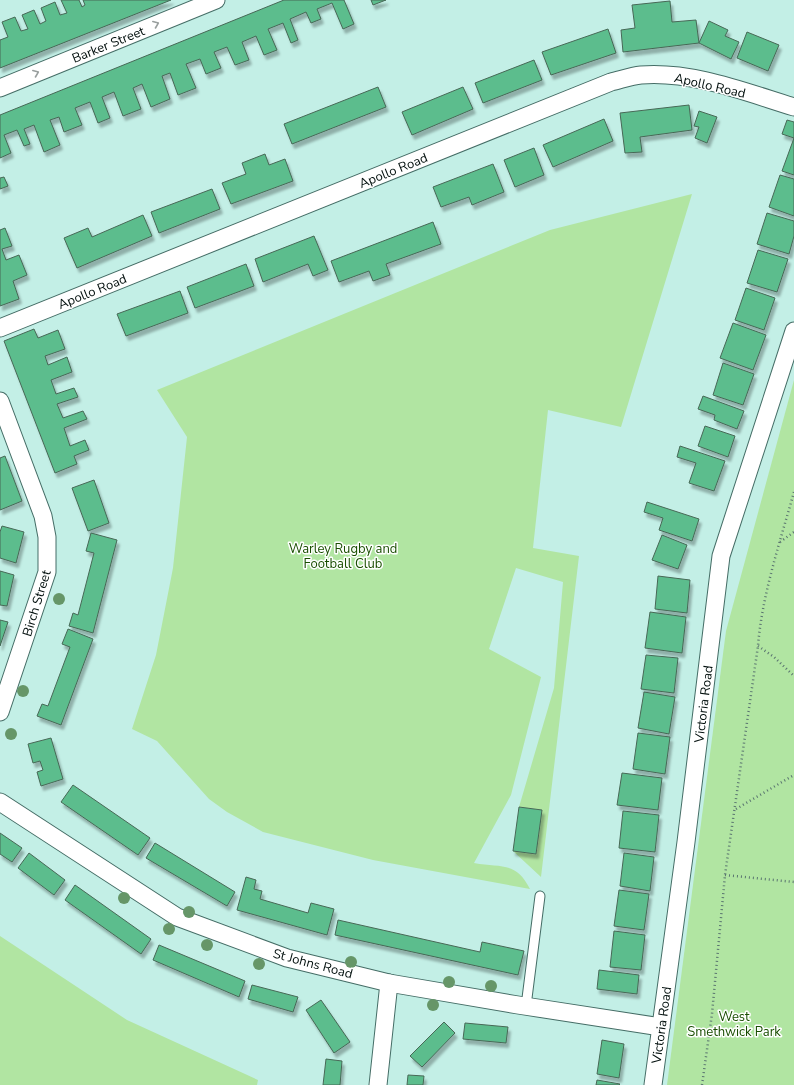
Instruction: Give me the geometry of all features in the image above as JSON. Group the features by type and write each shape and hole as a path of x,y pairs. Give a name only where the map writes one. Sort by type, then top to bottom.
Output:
{"street":[{"name":"Barker Street","path":"0,88 216,0"},
{"name":"Apollo Road","path":"0,328 610,82 640,75 674,75 712,83 794,107"},
{"name":"Victoria Road","path":"652,1085 687,835 721,556 794,331"},
{"name":"Birch Street","path":"0,402 43,516 47,537 47,572 0,712"},
{"name":"St Johns Road","path":"0,802 177,917 287,958 389,982 526,1006 661,1027"},
{"path":"378,1085 389,982"}],"lane":[{"path":"526,1006 540,896"}],"path":[{"path":"702,1085 712,1014 725,875 736,809 760,622 794,492"},
{"path":"780,542 794,532"},
{"path":"758,646 774,657 794,676"},
{"path":"736,809 794,775"},
{"path":"725,875 794,882"}],"green space":[{"name":"Warley Rugby and Football Club","path":"692,194 621,427 548,410 533,548 579,556 541,877 513,851 536,854 541,810 519,807 554,688 563,582 516,568 489,649 541,677 511,795 474,863 507,867 519,874 525,880 530,889 373,860 263,832 227,812 209,799 157,741 132,729 156,655 173,568 187,437 157,390 550,230"},
{"name":"West Smethwick Park","path":"794,380 794,1085 667,1085 726,631"},
{"path":"0,936 127,1020 258,1080 257,1085 0,1085"}],"building":[{"path":"61,0 79,0 82,7 85,5 83,0 171,0 0,68 0,40 8,37 2,22 15,17 21,31 28,29 22,15 34,10 40,24 46,21 41,8 55,2 60,15 67,13"},
{"path":"284,0 344,0 354,24 343,29 332,3 317,9 321,19 311,23 306,12 290,19 298,40 291,43 283,23 268,29 277,50 264,55 256,36 242,42 249,60 235,65 227,47 214,52 221,68 206,74 200,59 186,64 196,88 178,95 170,73 162,76 170,99 151,107 142,84 133,88 141,109 123,116 114,92 102,97 110,118 98,123 90,102 75,108 82,125 64,132 59,117 50,120 60,145 44,152 34,125 24,129 30,144 24,146 17,130 4,135 11,153 0,158 0,115"},
{"path":"371,0 386,0 373,5"},
{"path":"670,1 672,22 696,20 699,43 623,52 621,30 635,28 632,5"},
{"path":"709,21 728,30 725,36 739,42 731,59 699,43"},
{"path":"608,29 616,53 551,75 542,52"},
{"path":"747,32 779,45 768,71 737,58"},
{"path":"534,60 542,80 483,103 475,83"},
{"path":"378,87 386,107 292,144 284,124"},
{"path":"463,87 473,109 412,135 402,112"},
{"path":"689,105 692,130 640,137 642,152 625,153 620,113"},
{"path":"699,111 717,117 707,143 695,138 699,127 694,126"},
{"path":"604,119 613,141 553,167 543,145"},
{"path":"787,120 794,122 794,138 782,134"},
{"path":"794,138 794,175 782,171"},
{"path":"534,148 544,175 515,187 504,160"},
{"path":"265,154 269,165 285,159 293,181 231,204 222,183 246,174 242,163"},
{"path":"493,164 504,192 472,205 469,197 441,207 433,187"},
{"path":"780,175 794,179 794,216 769,207"},
{"path":"4,177 8,186 0,189 0,178"},
{"path":"212,189 220,209 159,233 151,212"},
{"path":"767,213 794,221 794,236 789,254 757,244"},
{"path":"143,215 152,236 77,268 64,238 88,228 92,237"},
{"path":"433,222 441,244 386,264 390,275 373,281 369,271 339,282 331,261"},
{"path":"5,228 12,246 2,249 6,260 19,255 27,275 13,281 19,299 0,306 0,230"},
{"path":"314,236 328,270 313,276 308,264 263,282 255,259"},
{"path":"758,250 788,259 777,292 747,283"},
{"path":"246,264 254,286 195,308 187,287"},
{"path":"746,288 775,298 764,330 735,320"},
{"path":"180,291 188,313 126,336 117,314"},
{"path":"733,323 766,335 753,370 720,358"},
{"path":"34,329 38,338 58,330 65,349 45,356 48,365 67,357 72,372 51,380 56,394 74,388 78,397 57,404 63,418 83,411 87,419 64,428 70,446 85,440 89,450 74,456 77,464 55,473 4,341"},
{"path":"723,363 754,374 743,405 713,395"},
{"path":"703,396 744,411 737,429 714,420 715,415 698,409"},
{"path":"705,426 735,436 728,457 698,446"},
{"path":"680,446 725,461 714,491 689,483 696,463 677,457"},
{"path":"5,456 22,501 0,510 0,458"},
{"path":"94,480 109,523 88,531 72,488"},
{"path":"647,502 699,519 692,541 659,530 663,518 644,512"},
{"path":"2,526 24,532 16,563 0,558 0,532"},
{"path":"91,533 117,540 93,633 69,626 73,613 78,615 94,553 86,551"},
{"path":"662,535 687,545 678,569 652,560"},
{"path":"0,571 14,575 7,606 0,605"},
{"path":"658,576 690,580 687,613 655,609"},
{"path":"650,612 686,617 682,653 645,648"},
{"path":"0,620 8,622 0,646"},
{"path":"68,629 93,639 61,725 37,716 42,704 48,706 70,647 62,644"},
{"path":"646,655 678,658 674,693 641,689"},
{"path":"644,692 675,697 669,734 638,728"},
{"path":"638,733 670,737 665,774 633,769"},
{"path":"51,738 63,779 41,786 37,772 43,770 40,761 33,763 28,744"},
{"path":"622,773 662,778 658,810 617,805"},
{"path":"73,785 150,838 138,855 61,802"},
{"path":"519,807 542,810 536,854 513,851"},
{"path":"623,811 659,815 655,852 619,848"},
{"path":"0,833 22,848 12,862 0,854"},
{"path":"155,843 235,892 227,906 146,858"},
{"path":"29,853 65,880 54,895 18,868"},
{"path":"624,853 654,857 650,891 620,886"},
{"path":"246,877 256,880 254,889 262,891 260,899 308,913 311,903 334,909 327,935 237,910"},
{"path":"75,885 151,939 141,954 65,900"},
{"path":"619,890 649,894 644,930 614,926"},
{"path":"338,920 480,952 482,942 524,951 518,975 335,935"},
{"path":"614,931 645,935 641,970 610,967"},
{"path":"159,945 245,981 239,997 153,960"},
{"path":"599,970 639,975 637,994 597,989"},
{"path":"252,985 298,997 293,1012 248,999"},
{"path":"321,1000 350,1042 334,1053 306,1010"},
{"path":"444,1022 455,1033 422,1067 410,1056"},
{"path":"465,1023 508,1027 506,1043 463,1039"},
{"path":"602,1040 624,1044 619,1078 597,1074"},
{"path":"326,1059 342,1061 340,1085 323,1085"},
{"path":"408,1075 424,1076 423,1085 407,1085"},
{"path":"597,1080 620,1084 596,1085"}]}
